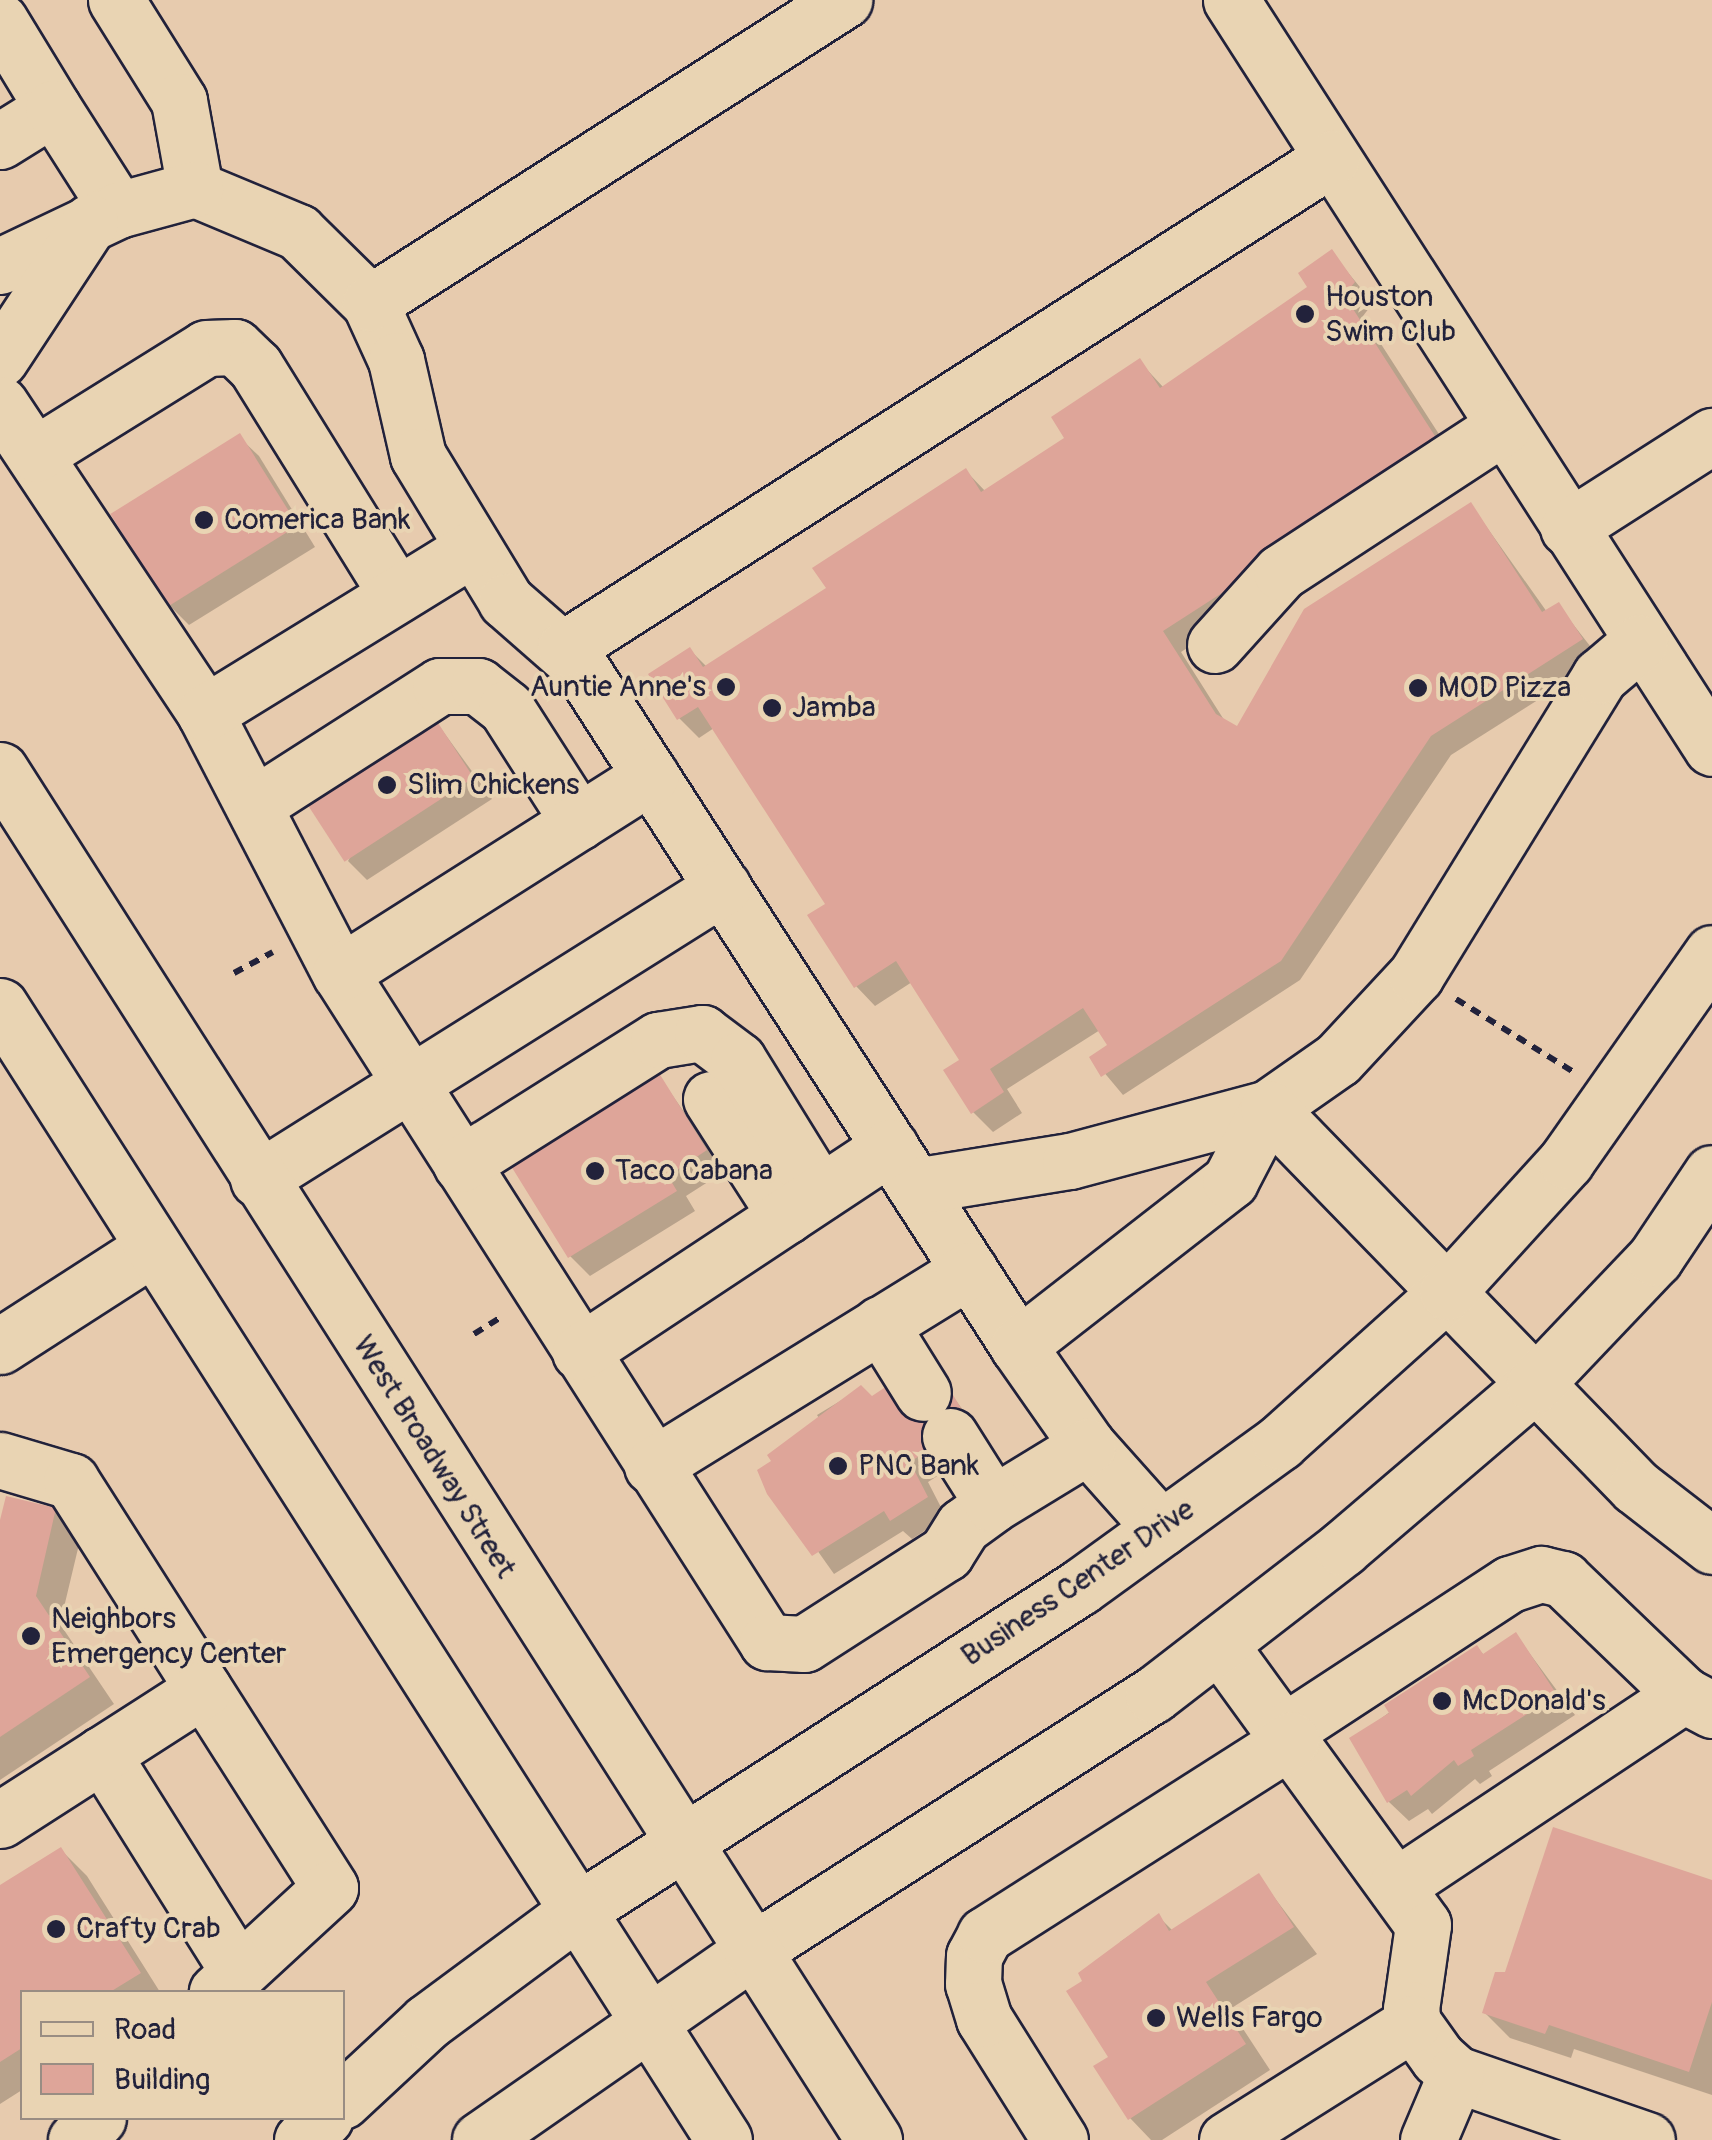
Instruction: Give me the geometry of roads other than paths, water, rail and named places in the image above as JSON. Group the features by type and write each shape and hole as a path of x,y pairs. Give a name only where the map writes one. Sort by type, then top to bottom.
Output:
{"street":[{"path":"370,302 844,0"},
{"path":"1231,0 1640,642 1712,748"},
{"path":"131,5 179,101 196,189"},
{"path":"0,21 53,108 104,216"},
{"path":"0,140 53,108"},
{"path":"565,648 1332,158"},
{"path":"0,266 104,216 196,189 255,208 298,232 370,302 396,360 418,456 473,548 523,622 565,648 1018,1346 1088,1446 1161,1528"},
{"path":"0,359 104,216"},
{"path":"36,454 206,348 235,347 254,366 397,595"},
{"path":"0,404 205,714 340,974 767,1642 804,1644 946,1552 963,1526 993,1504 1088,1446"},
{"path":"1215,645 1281,572 1503,427"},
{"path":"1568,528 1712,436"},
{"path":"205,714 473,548"},
{"path":"580,1352 803,1205 902,1167 1070,1161 1268,1108 1338,1059 1416,974 1600,676 1640,642"},
{"path":"254,806 440,686 478,686 506,708 579,822"},
{"name":"West Broadway Street","path":"0,770 682,1845 874,2140"},
{"path":"340,974 651,776"},
{"path":"258,1179 723,888"},
{"name":"Business Center Drive","path":"345,2098 426,2022 577,1910 682,1845 1161,1528 1280,1442 1446,1292 1566,1160 1712,953"},
{"path":"0,1006 724,2140"},
{"path":"461,1164 658,1040 702,1033 738,1060 803,1205"},
{"path":"711,1099 803,1205"},
{"path":"1268,1108 1636,1487 1712,1546"},
{"path":"1018,1346 1230,1181 1268,1108"},
{"path":"480,2140 752,1951 1152,1695 1344,1548 1534,1385 1654,1258 1712,1173"},
{"path":"0,1346 152,1248"},
{"path":"652,1466 968,1270"},
{"path":"880,1324 993,1504"},
{"path":"0,1460 71,1481 330,1888 228,1982 102,1754"},
{"path":"1060,2140 984,2019 973,1984 974,1956 985,1935 1510,1584 1541,1574 1563,1579 1698,1703 1396,1886"},
{"path":"1219,1644 1423,1925 1413,2023 1456,2074 1647,2140"},
{"path":"0,1820 204,1689"},
{"path":"1227,2140 1413,2023"},
{"path":"1428,2140 1456,2074"},
{"path":"76,2140 96,2120"},
{"path":"302,2140 323,2120"}],"place":[{"name":"Houston Swim Club","path":"1305,314"},
{"name":"Comerica Bank","path":"204,520"},
{"name":"Auntie Anne's","path":"726,687"},
{"name":"MOD Pizza","path":"1418,688"},
{"name":"Jamba","path":"772,708"},
{"name":"Slim Chickens","path":"387,785"},
{"name":"Taco Cabana","path":"595,1171"},
{"name":"PNC Bank","path":"838,1466"},
{"name":"Neighbors Emergency Center","path":"31,1636"},
{"name":"McDonald's","path":"1442,1701"},
{"name":"Crafty Crab","path":"56,1929"},
{"name":"Wells Fargo","path":"1156,2018"}]}
